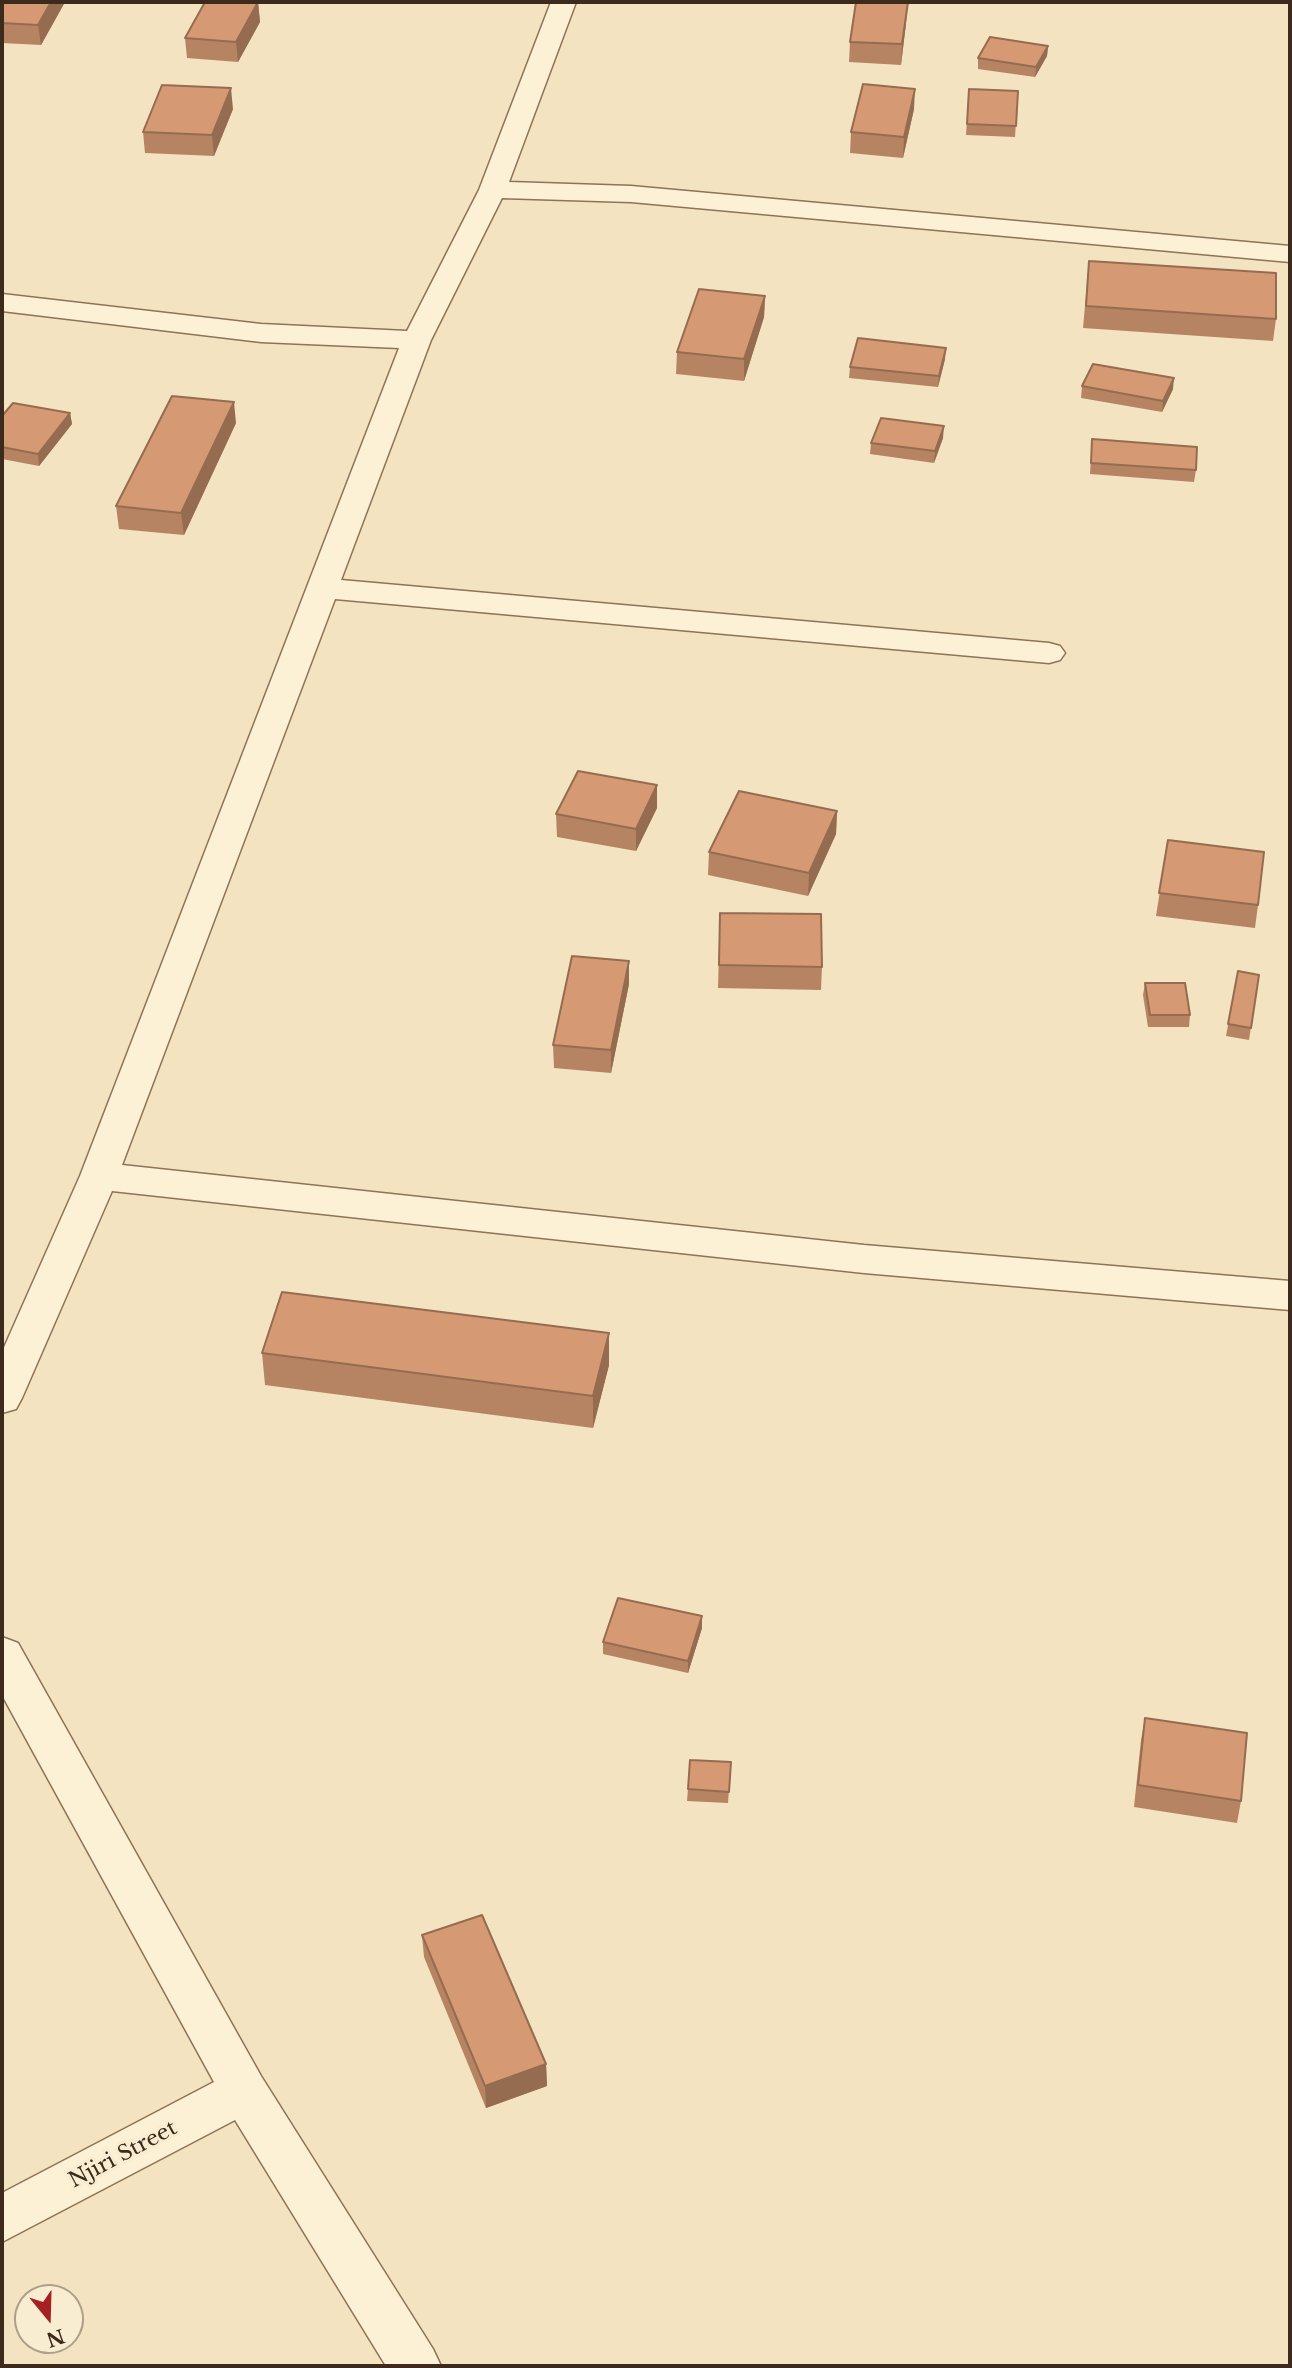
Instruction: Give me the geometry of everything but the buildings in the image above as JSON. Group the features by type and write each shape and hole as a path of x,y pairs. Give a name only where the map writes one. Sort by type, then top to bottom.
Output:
{"street":[{"path":"2,1398 99,1176 417,340 493,190 563,2"},
{"path":"493,190 631,194 1290,254"},
{"path":"2,302 261,333 417,340"},
{"path":"323,588 1049,653"},
{"path":"99,1176 864,1259 1290,1296"},
{"path":"2,1655 244,2091 415,2366"},
{"name":"Njiri Street","path":"2,2219 244,2091"}]}
